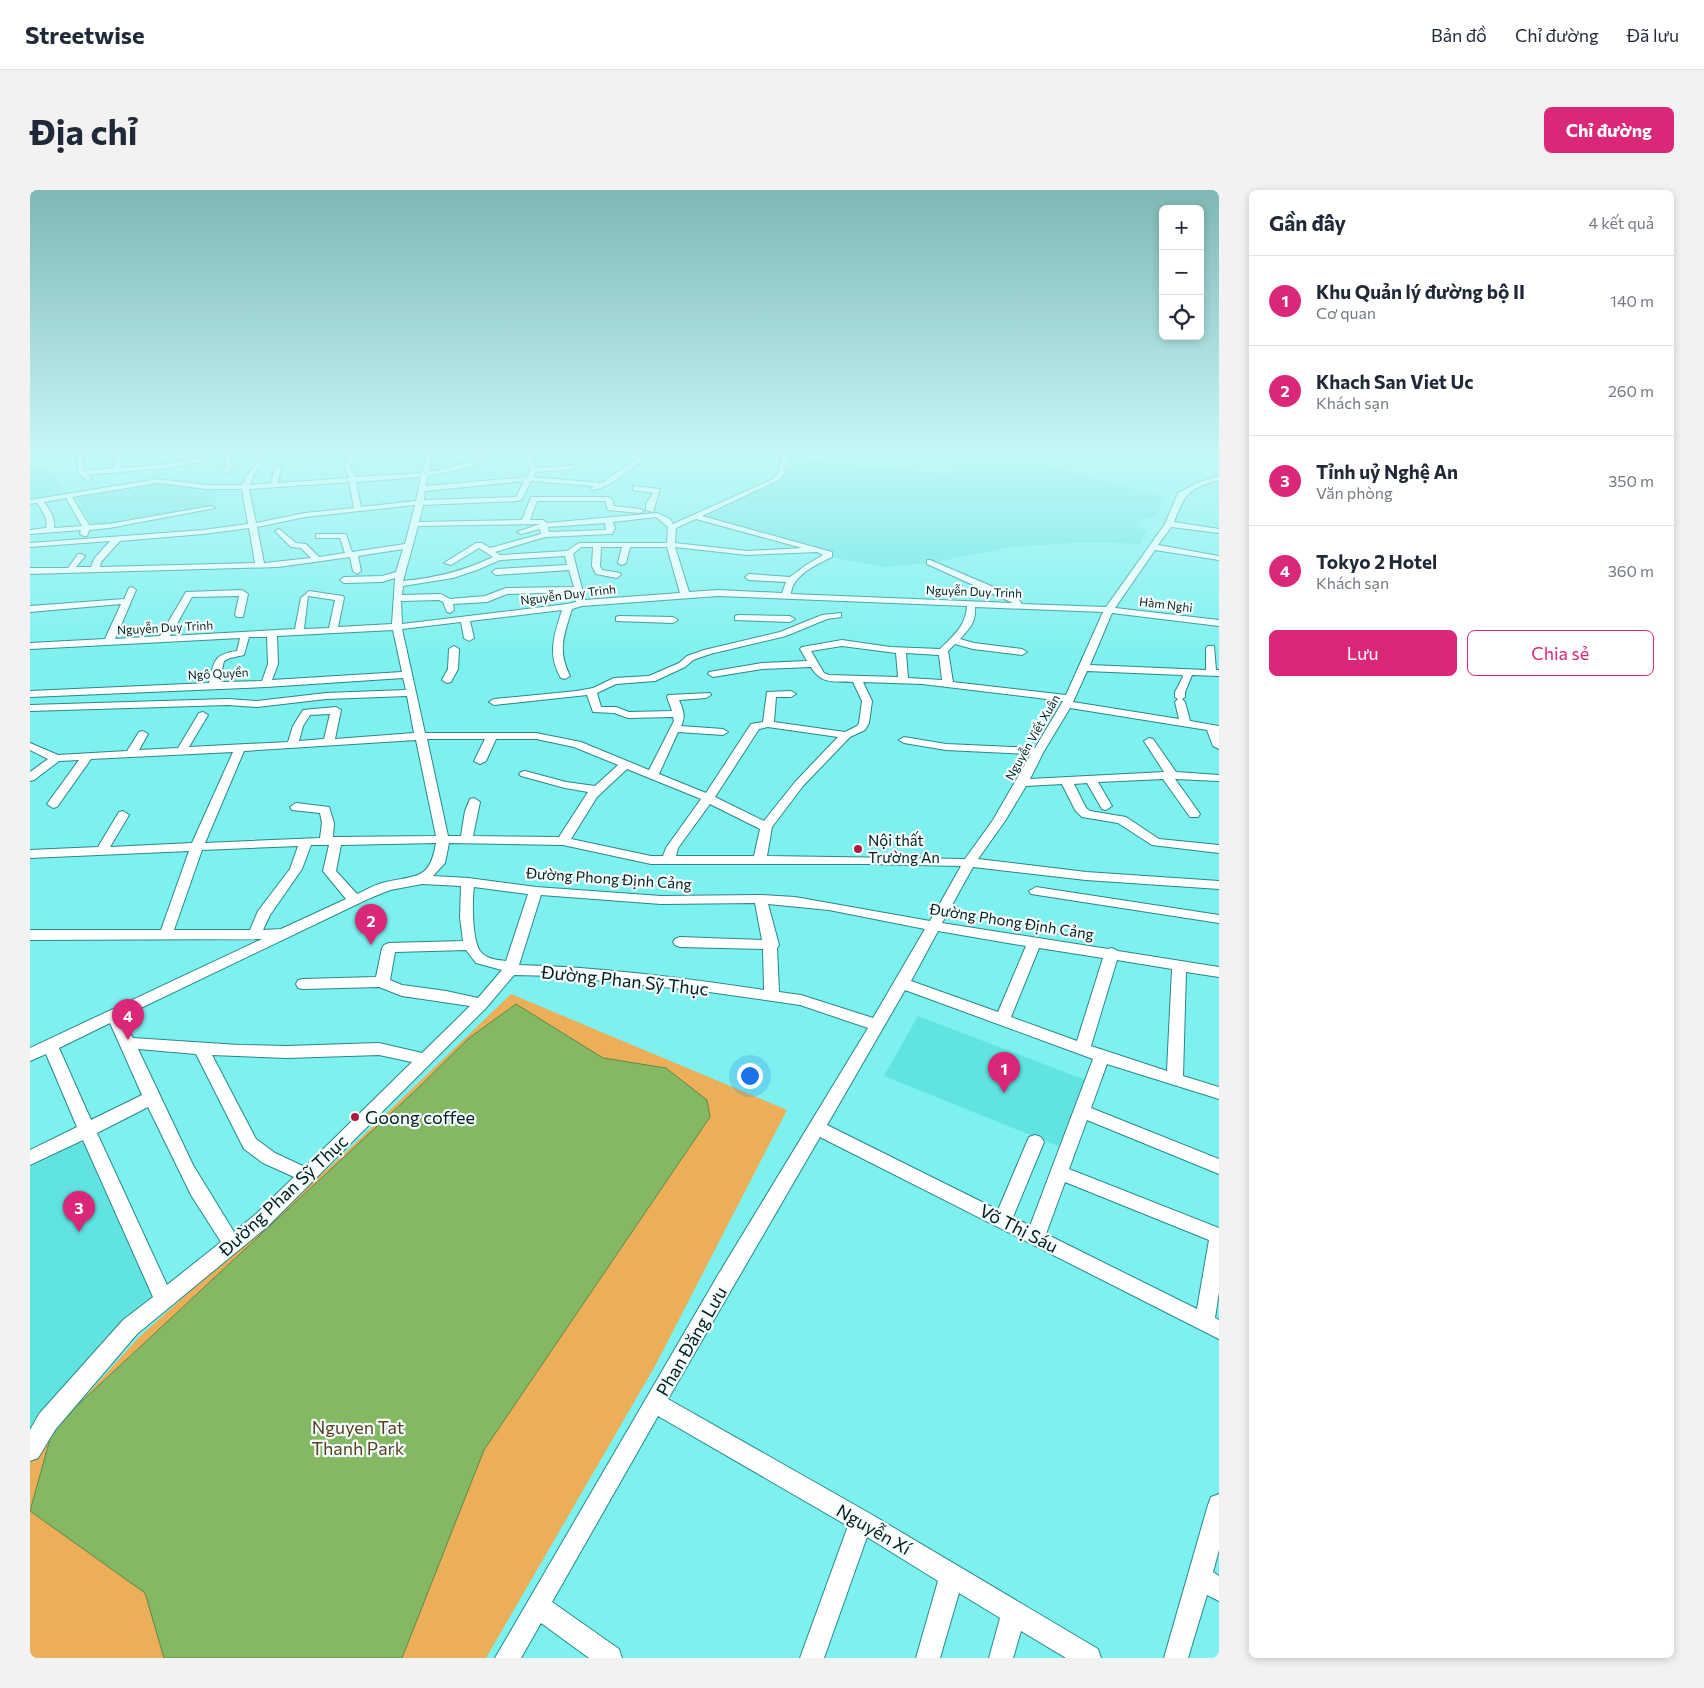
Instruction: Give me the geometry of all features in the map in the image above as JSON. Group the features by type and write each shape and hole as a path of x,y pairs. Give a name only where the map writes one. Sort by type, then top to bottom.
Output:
{"street":[{"path":"49,530 51,525"},
{"path":"84,525 86,528"},
{"path":"30,532 113,525"},
{"path":"30,545 116,540 214,525 259,525"},
{"path":"415,525 399,579 396,598 397,627 443,840 439,863 422,880"},
{"path":"521,532 543,525"},
{"path":"545,525 545,535"},
{"path":"489,551 545,535 609,532 611,528 610,525"},
{"path":"670,525 672,527 671,549 684,582 685,594"},
{"path":"672,527 678,525"},
{"path":"725,525 829,554 803,570 792,580 786,588 786,596"},
{"name":"Nguyễn Viết Xuân","path":"877,1025 969,863 999,821 1068,702 1080,674 1085,668 1109,610 1169,525"},
{"path":"1173,525 1219,531"},
{"path":"253,526 260,565"},
{"path":"80,542 86,528"},
{"path":"279,532 294,545 303,546 317,559"},
{"path":"318,536 343,536 357,571"},
{"path":"344,580 399,579 430,582 489,563 498,558 569,553 579,546 627,545 690,538"},
{"path":"95,569 97,561 116,540"},
{"path":"671,540 738,552 818,550"},
{"path":"738,552 740,541"},
{"path":"448,563 479,545 498,558"},
{"path":"597,545 596,566 598,572 612,572 617,575"},
{"path":"622,563 627,545"},
{"path":"31,573 95,569 289,564 408,546"},
{"path":"1153,547 1219,558"},
{"path":"569,553 571,567 581,592 581,603"},
{"path":"70,570 81,556"},
{"path":"489,563 496,567 495,575 571,567"},
{"path":"932,563 1014,599 1018,602 1017,606"},
{"path":"749,577 792,580"},
{"path":"448,602 488,599 506,591 579,588"},
{"path":"108,643 132,590"},
{"path":"163,640 189,594 242,593 244,594 240,615"},
{"name":"Nguyễn Duy Trinh","path":"30,646 397,627 568,607 581,603 685,594 718,593 1109,610"},
{"path":"299,632 307,596 340,598 334,630"},
{"path":"396,598 441,597 448,602 453,621"},
{"path":"30,609 126,600"},
{"path":"948,684 943,652 970,621 971,604"},
{"path":"565,676 561,669 556,649 568,607"},
{"name":"Hàm Nghi","path":"1109,610 1219,624"},
{"path":"494,702 591,691 614,681 651,679 707,652 783,634 825,617 838,614"},
{"path":"738,618 790,619"},
{"path":"464,619 467,624 468,638"},
{"path":"619,619 673,620"},
{"path":"266,684 273,664 272,634"},
{"path":"213,686 219,660 227,655 242,653 245,635"},
{"path":"954,640 986,648 1022,652"},
{"path":"943,652 901,650 842,643 805,649 820,675 824,677 904,680 948,684 1068,702 1215,728 1219,746"},
{"path":"1085,668 1215,673 1211,648"},
{"path":"446,680 453,669 454,649"},
{"path":"901,650 901,668 904,680"},
{"path":"713,674 762,666 814,664"},
{"path":"1184,724 1180,692 1188,677 1186,671"},
{"name":"Ngô Quyền","path":"30,694 266,684 407,675"},
{"path":"760,861 766,827 799,784 846,735 861,728 866,715 867,701 857,679"},
{"path":"591,691 597,710 616,710 628,715 678,714"},
{"path":"30,708 228,702 257,704 326,696 391,695 411,692"},
{"path":"768,724 771,694 791,694"},
{"path":"652,776 679,721 672,697 706,695"},
{"path":"294,745 302,719 307,712 315,710 336,710 329,742"},
{"path":"181,752 203,715"},
{"path":"668,860 672,848 708,798 752,728 758,724 768,724 846,735"},
{"path":"674,729 723,732"},
{"path":"130,755 143,734"},
{"path":"480,761 494,735"},
{"path":"30,746 56,758 181,752 420,736 536,736 561,739 577,744 624,765 708,798 766,827"},
{"path":"904,740 946,747 1038,751"},
{"path":"1149,741 1194,814"},
{"path":"166,934 197,847 240,748"},
{"path":"53,804 87,757"},
{"path":"30,778 56,758"},
{"path":"563,841 597,790 624,765"},
{"path":"525,774 565,785 597,790"},
{"path":"1022,783 1169,775 1219,778"},
{"path":"1091,780 1106,806"},
{"path":"1067,782 1081,810 1086,814 1122,820 1147,838 1156,842 1219,849"},
{"path":"466,839 470,825 470,812 474,802"},
{"path":"296,807 325,810 331,841 329,871 355,900"},
{"path":"101,852 123,815"},
{"path":"30,854 331,841 540,839 563,841 631,857 668,860 870,860 969,863 1086,876 1219,885"},
{"path":"255,933 263,914 296,869 306,842"},
{"name":"Đường Phong Định Cảng","path":"30,1055 355,900 387,886 422,880 468,882 536,891 661,900 760,899 829,906 933,926 1112,953 1219,972"},
{"path":"468,882 466,894 469,945 482,962 510,968 536,891"},
{"path":"1036,891 1219,919"},
{"path":"760,899 768,922 772,945 771,996"},
{"path":"30,935 286,934"},
{"path":"680,942 772,945"},
{"path":"1002,1020 1035,942"},
{"path":"382,982 389,948 469,945"},
{"path":"1083,1048 1112,953"},
{"path":"1175,1080 1180,966"},
{"name":"Đường Phan Sỹ Thục","path":"30,1450 47,1422 124,1334 262,1220 481,1004 510,968 702,986 801,1000 877,1025"},
{"path":"303,984 382,982 397,989 481,1004"},
{"path":"902,983 1102,1056 1219,1093"},
{"path":"114,1016 129,1043 152,1098 210,1214 232,1244"},
{"name":"Phan Đăng Lưu","path":"507,1658 725,1281 818,1128 877,1025"},
{"path":"129,1043 287,1052 379,1049 425,1059"},
{"path":"50,1046 164,1300"},
{"path":"202,1048 215,1078 230,1102 246,1140 252,1146 287,1167 308,1174"},
{"path":"1036,1236 1102,1056"},
{"path":"30,1158 152,1098"},
{"path":"1082,1111 1219,1167"},
{"name":"Võ Thị Sáu","path":"818,1128 1036,1236 1211,1326"},
{"path":"1003,1220 1035,1142"},
{"path":"1059,1172 1219,1237 1211,1326"},
{"name":"Nguyễn Xí","path":"656,1403 861,1521 1089,1658"},
{"path":"1176,1658 1210,1584 1219,1505"},
{"path":"812,1658 861,1521"},
{"path":"928,1658 952,1575"},
{"path":"537,1606 610,1658"},
{"path":"1001,1658 1014,1612"}],"shaded area":[{"path":"92,525 122,525 119,525"},
{"path":"725,525 1137,525 1135,526 1147,531 1140,544 1086,542 1011,547 930,563 884,567 836,558"},
{"name":"Nguyen Tat Thanh Park","path":"516,1004 603,1058 666,1068 707,1100 710,1117 484,1450 402,1658 164,1658 145,1593 30,1511 53,1428 417,1089 469,1038"},
{"path":"918,1016 1088,1081 1063,1148 884,1076"},
{"path":"79,1143 89,1144 158,1298 30,1433 30,1167"}],"green space":[{"name":"Nguyen Tat Thanh Park","path":"511,994 787,1110 655,1366 486,1658 30,1658 30,1458 139,1337 344,1154"}],"place":[{"name":"Nội thất Trường An","path":"858,849"},
{"name":"Khach San Viet Uc","path":"371,945"},
{"name":"Tokyo 2 Hotel","path":"128,1040"},
{"name":"Khu Quản lý đường bộ II","path":"1004,1093"},
{"name":"Goong coffee","path":"355,1117"},
{"name":"Tỉnh uỷ Nghệ An","path":"79,1232"}]}
